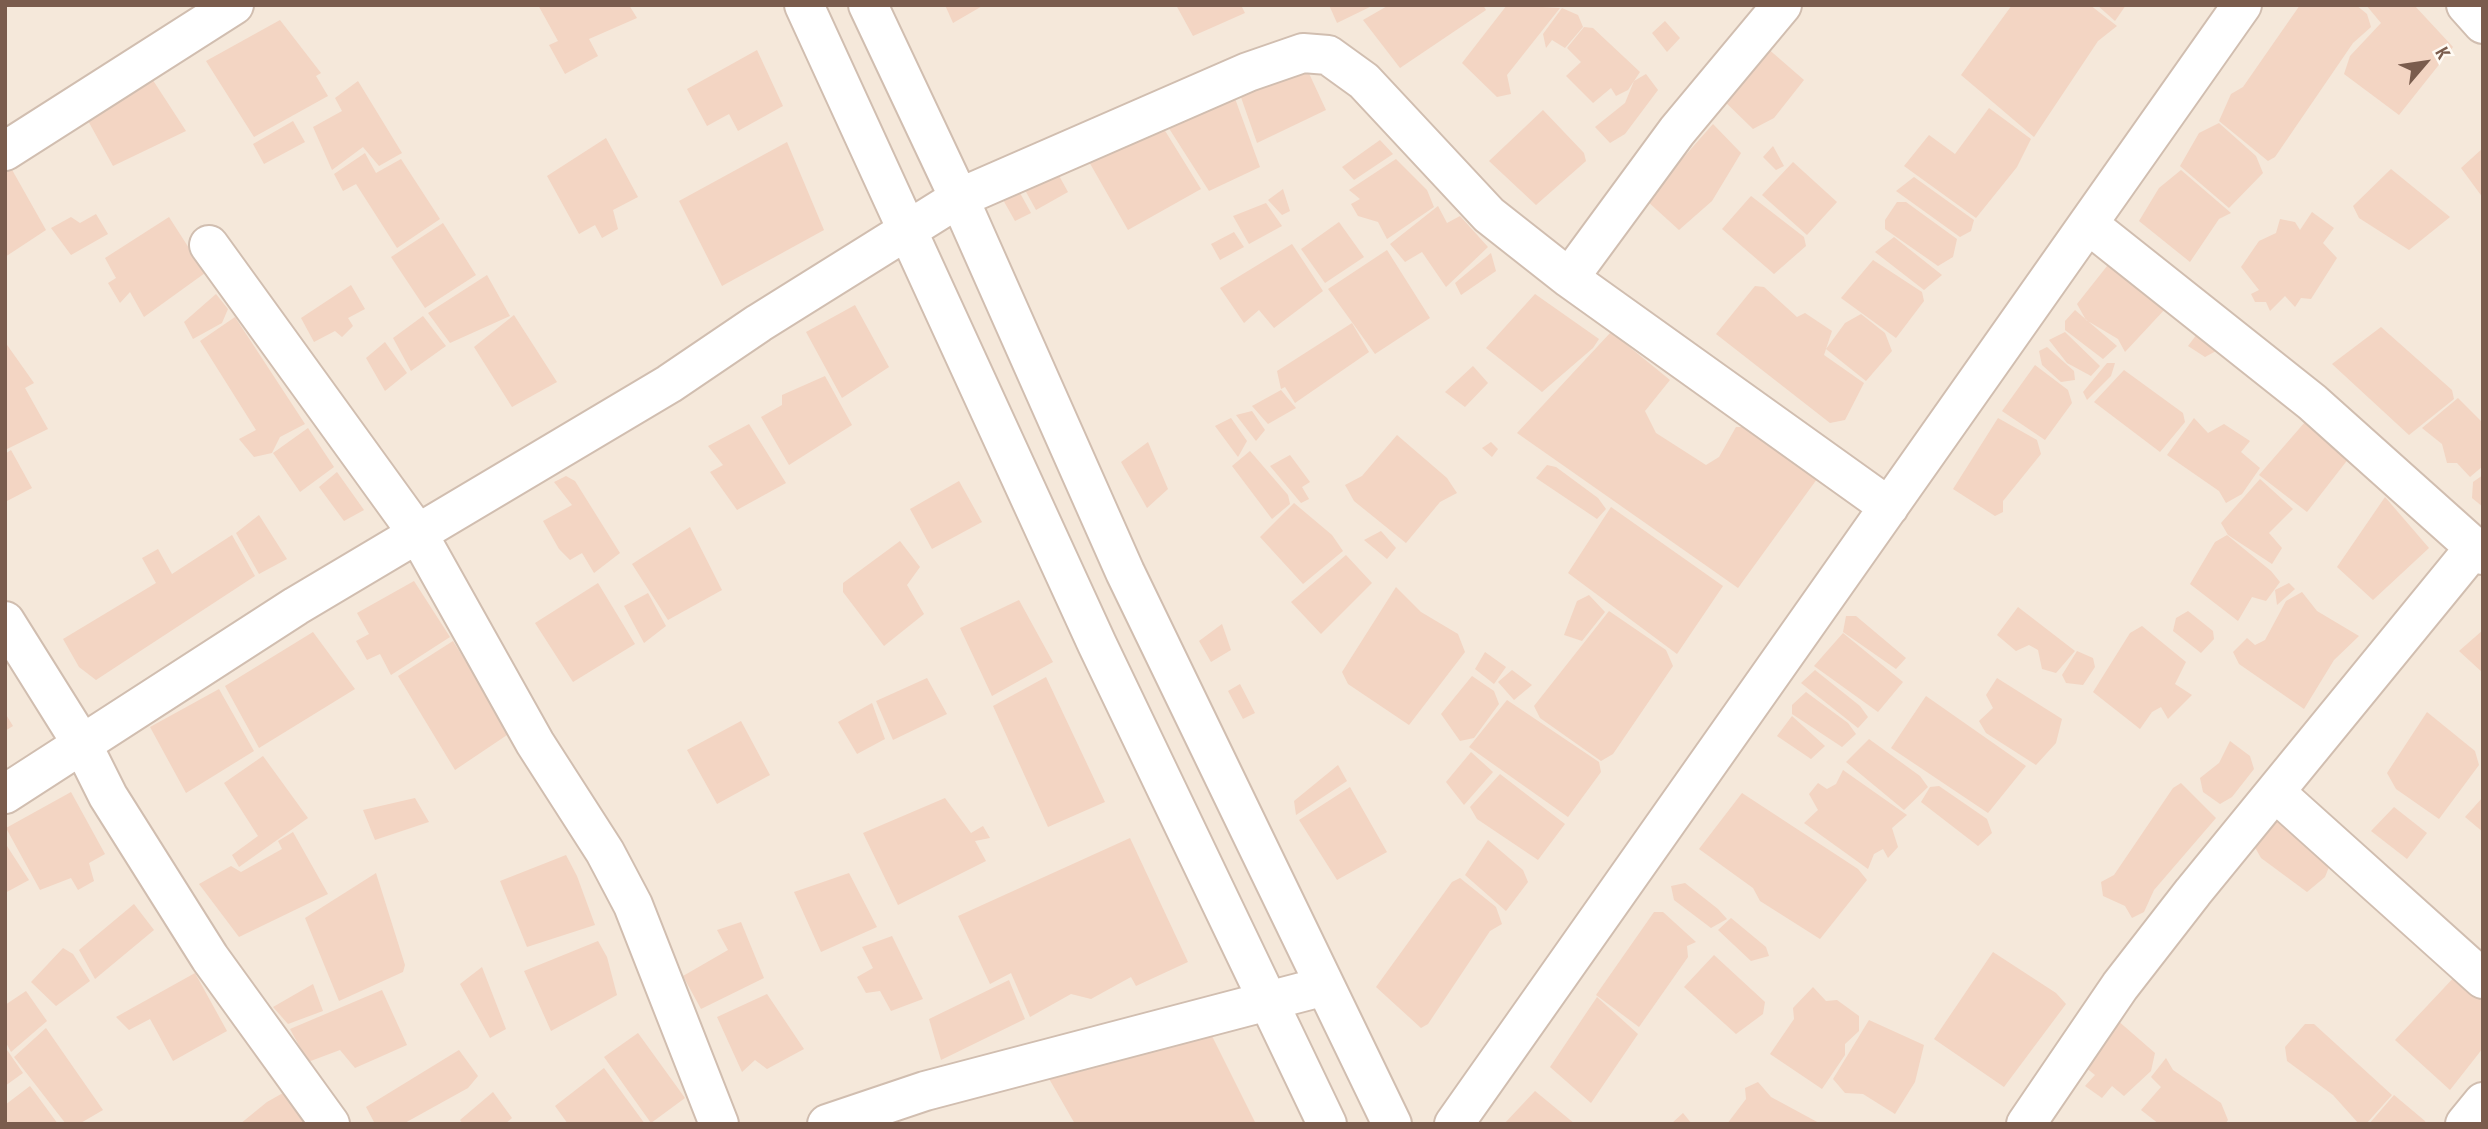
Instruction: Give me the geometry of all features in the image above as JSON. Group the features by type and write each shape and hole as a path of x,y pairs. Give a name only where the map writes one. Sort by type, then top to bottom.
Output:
{"street":[{"path":"5,151 234,5"},
{"path":"804,5 1097,644 1326,1124"},
{"path":"868,5 959,198 1125,572 1392,1124"},
{"path":"1569,278 1677,131 1782,5"},
{"path":"1454,1124 2242,5"},
{"path":"2466,5 2483,24"},
{"path":"5,794 296,606 669,384 907,228 959,198 1248,72 1303,53 1328,55 1364,81 1489,215 1569,278 1889,507"},
{"path":"2026,1124 2120,986 2193,892 2276,793 2347,700 2479,551 2312,401 2088,224"},
{"path":"209,245 418,534 535,743 605,852 633,905 719,1124"},
{"path":"5,621 82,744 108,796 210,958 330,1124"},
{"path":"2276,793 2483,979"},
{"path":"827,1124 925,1091 1325,986"},
{"path":"2465,1124 2483,1102"}],"shaded area":[{"path":"5,5 2483,5 2483,1124 5,1124"}],"building":[{"path":"538,5 629,5 637,18 589,39 598,56 565,74 549,45 558,41"},
{"path":"945,5 984,5 953,23"},
{"path":"1176,5 1241,5 1245,13 1193,36"},
{"path":"1329,5 1374,5 1337,23"},
{"path":"1389,5 1483,5 1486,10 1400,68 1363,20"},
{"path":"1507,5 1560,8 1507,75 1511,94 1497,97 1462,63"},
{"path":"2012,5 2090,5 2117,26 2098,41 2034,137 1961,75"},
{"path":"2097,5 2126,5 2115,21"},
{"path":"2300,5 2356,5 2367,14 2371,27 2353,43 2275,157 2268,161 2219,121 2231,94 2243,87"},
{"path":"2366,5 2414,5 2453,47 2399,115 2344,74 2350,56 2381,23"},
{"path":"1562,8 1578,15 1583,27 1565,48 1552,40 1546,48 1543,34"},
{"path":"280,20 321,73 316,76 328,96 254,137 206,61"},
{"path":"1665,21 1680,38 1667,52 1652,33"},
{"path":"1584,27 1593,28 1640,72 1628,90 1616,96 1611,88 1593,103 1566,76 1581,62 1567,48"},
{"path":"1766,47 1804,80 1774,118 1753,129 1718,95"},
{"path":"757,50 783,106 738,131 729,114 707,126 687,89"},
{"path":"1300,54 1326,110 1257,143 1236,83"},
{"path":"145,68 186,131 113,166 81,108"},
{"path":"1646,74 1658,90 1625,134 1610,143 1595,127 1625,103 1634,81"},
{"path":"358,81 402,153 379,166 363,147 332,170 313,127 342,111 335,98"},
{"path":"1229,82 1260,167 1209,191 1163,119"},
{"path":"1989,108 2031,139 2017,167 1976,218 1904,166 1929,135 1955,154"},
{"path":"1543,110 1584,153 1586,161 1536,205 1489,161"},
{"path":"293,121 305,142 264,164 253,144"},
{"path":"1159,121 1201,189 1128,230 1088,160"},
{"path":"2219,123 2256,156 2263,173 2229,208 2180,166 2199,133"},
{"path":"1713,124 1741,153 1712,201 1679,230 1646,200"},
{"path":"606,138 638,197 613,210 618,229 602,238 595,225 579,234 547,176"},
{"path":"1380,140 1393,154 1354,180 1342,167"},
{"path":"787,142 824,230 722,286 679,201"},
{"path":"1773,146 1784,166 1776,170 1763,157"},
{"path":"2483,148 2483,198 2461,168"},
{"path":"365,153 376,173 401,159 440,219 397,248 356,184 343,191 334,174"},
{"path":"1396,159 1427,190 1434,207 1387,239 1378,222 1358,216 1351,204 1360,199 1349,190"},
{"path":"1793,162 1837,202 1807,235 1762,195"},
{"path":"11,168 46,230 5,257 5,171"},
{"path":"2391,169 2450,217 2409,250 2359,218 2353,206"},
{"path":"2181,170 2231,213 2219,219 2190,262 2139,221 2159,188"},
{"path":"1057,172 1068,192 1036,210 1025,190"},
{"path":"1914,177 1974,220 1971,231 1960,237 1896,191"},
{"path":"1283,189 1290,211 1282,215 1268,200"},
{"path":"1020,193 1031,213 1015,221 1002,198"},
{"path":"1751,196 1804,237 1806,246 1774,274 1722,229"},
{"path":"1897,202 1906,202 1957,239 1953,257 1938,266 1885,229 1885,220"},
{"path":"1266,203 1282,226 1249,244 1233,216"},
{"path":"1438,206 1447,223 1460,216 1488,247 1446,287 1422,252 1405,262 1390,244"},
{"path":"2312,212 2334,228 2323,243 2337,258 2311,299 2301,298 2295,307 2285,296 2270,311 2266,302 2255,302 2251,294 2259,290 2241,267 2259,241 2276,233 2280,219 2295,222 2300,230"},
{"path":"96,214 108,234 71,255 51,228 71,217 80,223"},
{"path":"169,217 205,273 144,317 130,292 120,303 108,283 116,278 105,258"},
{"path":"1339,222 1364,257 1325,283 1301,249"},
{"path":"443,223 476,275 425,308 391,257"},
{"path":"1234,232 1244,247 1220,260 1211,244"},
{"path":"1894,237 1942,275 1924,290 1875,252"},
{"path":"1292,244 1323,291 1274,328 1259,310 1244,323 1220,288"},
{"path":"1387,250 1430,318 1375,354 1328,289"},
{"path":"1491,253 1496,271 1461,295 1455,283"},
{"path":"2115,256 2166,308 2125,352 2118,339 2086,320 2077,304"},
{"path":"1873,260 1922,292 1924,301 1896,338 1841,298"},
{"path":"487,275 510,316 450,343 428,313"},
{"path":"351,285 365,309 348,318 353,326 342,337 335,331 314,342 301,318"},
{"path":"1755,286 1764,287 1797,317 1805,313 1832,331 1824,355 1864,383 1845,420 1830,423 1716,334"},
{"path":"216,294 228,309 222,323 193,339 184,322"},
{"path":"1535,294 1599,339 1593,348 1542,392 1486,348"},
{"path":"855,305 889,367 842,398 806,332"},
{"path":"2075,310 2117,346 2103,359 2065,330 2065,321"},
{"path":"1861,314 1885,333 1892,351 1866,381 1826,349 1845,323"},
{"path":"514,315 557,382 512,407 474,347"},
{"path":"423,316 446,346 411,371 393,338"},
{"path":"235,317 305,424 280,437 272,453 254,457 239,439 256,430 200,341"},
{"path":"1352,323 1369,352 1295,403 1285,387 1281,389 1277,371"},
{"path":"2203,326 2216,351 2205,357 2188,346"},
{"path":"2381,327 2452,390 2454,399 2409,435 2332,364"},
{"path":"1611,332 1670,380 1645,411 1656,433 1706,465 1719,457 1736,427 1744,427 1817,479 1738,588 1517,433"},
{"path":"2065,332 2100,366 2091,376 2067,363 2049,340"},
{"path":"5,342 34,383 25,388 48,429 5,450"},
{"path":"385,342 407,373 385,391 366,358"},
{"path":"2047,347 2074,371 2075,380 2061,382 2042,365 2039,351"},
{"path":"2107,363 2115,363 2111,376 2087,400 2083,392"},
{"path":"2035,365 2068,390 2072,403 2045,440 2002,411"},
{"path":"1473,366 1488,383 1465,407 1445,392"},
{"path":"2124,370 2183,413 2185,422 2160,452 2094,402"},
{"path":"825,376 852,425 789,465 761,417 782,405 782,395"},
{"path":"1281,390 1296,408 1268,424 1252,406"},
{"path":"2458,398 2483,423 2483,466 2470,477 2457,463 2447,463 2442,444 2422,428"},
{"path":"1252,411 1265,430 1256,441 1236,415"},
{"path":"1231,418 1247,441 1238,457 1215,426"},
{"path":"1998,418 2037,440 2041,454 2003,501 2003,512 1995,516 1953,489"},
{"path":"2194,418 2208,433 2224,424 2250,441 2241,452 2260,468 2242,494 2226,503 2219,491 2167,455"},
{"path":"2305,422 2349,458 2307,512 2259,475"},
{"path":"749,424 786,483 737,510 710,472 723,465 708,446"},
{"path":"308,428 334,467 300,492 273,453"},
{"path":"1397,435 1447,478 1457,493 1440,502 1406,543 1354,501 1345,485 1362,476"},
{"path":"1148,442 1168,489 1147,508 1121,462"},
{"path":"1491,442 1498,449 1492,457 1482,448"},
{"path":"11,450 32,488 7,501 5,454"},
{"path":"1250,451 1288,495 1290,504 1272,519 1232,466"},
{"path":"1290,455 1310,482 1302,487 1309,499 1301,503 1270,466"},
{"path":"1547,465 1556,467 1598,498 1606,509 1597,519 1536,478"},
{"path":"337,472 364,510 344,521 319,487"},
{"path":"2483,475 2483,507 2472,498 2473,482"},
{"path":"566,476 575,481 620,553 594,573 582,553 570,560 559,549 543,521 572,505 554,482"},
{"path":"2260,479 2293,509 2269,533 2282,548 2272,564 2228,535 2221,523"},
{"path":"959,481 982,522 932,549 910,509"},
{"path":"2385,497 2429,548 2373,600 2337,567"},
{"path":"1294,503 1332,535 1343,551 1303,584 1260,537"},
{"path":"1611,507 1723,586 1677,654 1568,573"},
{"path":"259,515 287,559 259,574 236,533"},
{"path":"690,527 722,590 668,620 632,564"},
{"path":"1381,531 1396,548 1387,559 1364,540"},
{"path":"232,535 255,576 96,680 79,667 63,639 156,583 142,558 158,549 172,574"},
{"path":"2227,535 2271,571 2280,582 2266,601 2252,597 2238,621 2190,584 2215,542"},
{"path":"900,541 920,567 907,585 924,614 884,646 843,592 843,583"},
{"path":"1346,555 1372,583 1321,634 1291,602"},
{"path":"414,581 450,637 391,675 380,654 367,660 356,641 369,634 357,613"},
{"path":"598,583 635,644 573,682 535,623"},
{"path":"2289,583 2295,589 2277,605 2275,590"},
{"path":"1396,587 1421,612 1458,634 1465,652 1409,725 1348,684 1342,672"},
{"path":"2302,592 2317,611 2359,636 2334,660 2304,709 2239,664 2233,652 2247,638 2255,645 2265,640 2286,601"},
{"path":"648,593 666,626 644,643 624,606"},
{"path":"1589,595 1605,612 1582,641 1564,635 1577,601"},
{"path":"1019,600 1053,662 992,696 960,628"},
{"path":"2018,607 2075,651 2056,673 2042,669 2038,650 2029,645 2016,651 1997,635"},
{"path":"1609,611 1666,650 1673,666 1613,754 1601,761 1540,718 1534,706"},
{"path":"2188,611 2213,631 2214,639 2201,653 2173,631 2176,618"},
{"path":"1846,616 1856,616 1906,658 1896,669 1843,632"},
{"path":"1222,624 1231,650 1211,662 1199,641"},
{"path":"2142,626 2186,662 2175,684 2192,695 2168,719 2161,707 2152,712 2140,729 2093,692 2130,633"},
{"path":"2483,630 2483,673 2459,651"},
{"path":"313,632 355,689 259,748 225,686"},
{"path":"1843,633 1903,682 1878,712 1814,666"},
{"path":"453,641 510,733 455,770 398,676"},
{"path":"2077,651 2093,658 2095,667 2083,685 2066,683 2062,675"},
{"path":"1485,652 1506,667 1494,684 1475,669"},
{"path":"1512,670 1532,685 1514,700 1498,682"},
{"path":"1815,670 1860,706 1868,717 1858,728 1801,683"},
{"path":"1472,676 1494,691 1499,704 1474,738 1460,741 1441,714"},
{"path":"1046,677 1105,802 1048,827 993,706"},
{"path":"927,678 947,714 893,740 876,701"},
{"path":"1997,678 2062,719 2056,743 2036,765 1986,733 1979,721 1993,708 1986,695"},
{"path":"1240,684 1255,713 1243,719 1228,691"},
{"path":"219,689 254,751 186,793 150,727"},
{"path":"1806,692 1848,723 1856,734 1842,747 1792,714 1792,705"},
{"path":"1926,696 2026,766 1988,813 1891,748"},
{"path":"1507,700 1599,762 1601,772 1568,817 1469,747"},
{"path":"872,703 885,739 857,754 838,722"},
{"path":"2427,712 2475,751 2479,765 2439,819 2396,789 2387,773"},
{"path":"5,713 13,726 5,731"},
{"path":"1792,716 1825,746 1811,759 1777,736"},
{"path":"741,721 770,775 717,804 687,750"},
{"path":"1869,739 1920,776 1928,787 1904,810 1846,762"},
{"path":"2230,741 2250,756 2254,769 2232,797 2220,804 2203,792 2200,778 2219,763"},
{"path":"1471,752 1493,772 1464,805 1446,782"},
{"path":"263,756 308,818 239,867 232,855 258,836 224,783"},
{"path":"1338,765 1347,781 1296,815 1294,801"},
{"path":"1843,770 1907,815 1892,828 1898,847 1888,858 1883,849 1874,854 1868,869 1804,823 1818,810 1809,794 1818,783 1827,789 1836,784"},
{"path":"1500,774 1565,824 1538,860 1477,819 1470,807"},
{"path":"2181,783 2216,818 2154,890 2144,912 2132,918 2125,906 2103,896 2101,882 2114,875 2173,788"},
{"path":"1939,786 1987,819 1992,833 1978,846 1921,802 1930,787"},
{"path":"1350,787 1387,852 1337,880 1299,820"},
{"path":"71,792 105,854 89,863 94,881 78,890 71,878 40,890 6,828"},
{"path":"1742,793 1858,869 1867,880 1820,939 1760,901 1753,888 1699,849"},
{"path":"2483,797 2483,832 2465,817"},
{"path":"415,798 429,822 375,840 363,810"},
{"path":"945,798 971,833 983,826 990,838 975,841 986,861 898,905 863,833"},
{"path":"2394,807 2427,833 2407,859 2371,831"},
{"path":"2285,813 2333,857 2325,877 2307,892 2261,858 2252,842"},
{"path":"293,832 328,894 239,937 199,884 231,866 241,872 282,849 278,841"},
{"path":"1130,838 1188,962 1136,986 1131,977 1091,999 1071,994 1030,1017 1011,973 990,984 958,916"},
{"path":"1488,840 1523,870 1528,882 1506,911 1465,875"},
{"path":"5,843 29,880 5,893"},
{"path":"566,855 577,876 595,925 527,947 500,881"},
{"path":"376,873 405,965 403,972 339,1001 305,918"},
{"path":"849,873 877,927 821,952 794,892"},
{"path":"1460,878 1496,907 1502,924 1490,931 1428,1024 1421,1028 1376,987 1452,882"},
{"path":"1685,883 1727,919 1711,928 1674,900 1671,886"},
{"path":"134,904 154,930 95,979 79,950"},
{"path":"1654,912 1663,912 1696,942 1687,946 1688,957 1639,1027 1596,995"},
{"path":"1731,918 1766,947 1769,956 1751,961 1718,930"},
{"path":"741,922 764,978 701,1009 683,976 728,950 717,930"},
{"path":"892,936 923,999 891,1011 880,991 866,993 857,977 873,968 862,947"},
{"path":"598,941 607,957 617,995 551,1031 524,971"},
{"path":"63,948 73,954 90,981 56,1006 31,982"},
{"path":"1993,952 2056,993 2066,1004 2004,1087 1934,1039"},
{"path":"1714,955 1765,1002 1763,1014 1736,1034 1684,987"},
{"path":"482,967 506,1029 490,1038 460,984"},
{"path":"2459,972 2483,994 2483,1048 2450,1090 2395,1040"},
{"path":"195,973 227,1031 173,1061 150,1019 129,1030 116,1017"},
{"path":"1009,980 1025,1019 941,1060 929,1019"},
{"path":"313,984 323,1011 288,1024 273,1007"},
{"path":"1813,987 1826,1001 1837,1000 1859,1016 1859,1031 1845,1044 1845,1055 1822,1089 1770,1054 1794,1019 1793,1008"},
{"path":"382,990 407,1045 355,1068 340,1050 308,1062 290,1029"},
{"path":"26,991 47,1021 11,1052 5,1041 5,1005"},
{"path":"767,994 804,1049 767,1069 755,1060 742,1072 717,1017"},
{"path":"1597,997 1638,1034 1591,1103 1550,1067"},
{"path":"2109,1013 2155,1053 2151,1071 2124,1096 2112,1086 2102,1098 2085,1086 2095,1075 2085,1067"},
{"path":"1869,1020 1924,1045 1915,1082 1895,1114 1863,1094 1845,1093 1833,1079"},
{"path":"1206,1024 1256,1124 1075,1124 1048,1077"},
{"path":"2305,1024 2314,1024 2392,1095 2366,1124 2359,1124 2333,1095 2287,1061 2285,1047"},
{"path":"46,1028 103,1110 79,1124 66,1124 14,1057"},
{"path":"638,1033 685,1098 651,1123 604,1057"},
{"path":"5,1047 23,1073 5,1086"},
{"path":"459,1050 478,1076 468,1088 403,1124 375,1124 366,1107"},
{"path":"2166,1058 2173,1070 2221,1103 2228,1120 2225,1124 2159,1124 2141,1110 2161,1087 2151,1077"},
{"path":"604,1068 645,1124 568,1124 555,1106"},
{"path":"1758,1082 1771,1097 1821,1124 1727,1124 1746,1099 1745,1088"},
{"path":"30,1086 58,1124 5,1124 5,1105"},
{"path":"290,1089 318,1124 240,1124 267,1102"},
{"path":"1535,1091 1575,1124 1504,1124"},
{"path":"493,1092 512,1118 505,1124 463,1124 460,1120"},
{"path":"2394,1095 2425,1121 2426,1124 2369,1124"},
{"path":"1683,1113 1692,1124 1671,1124"}]}
